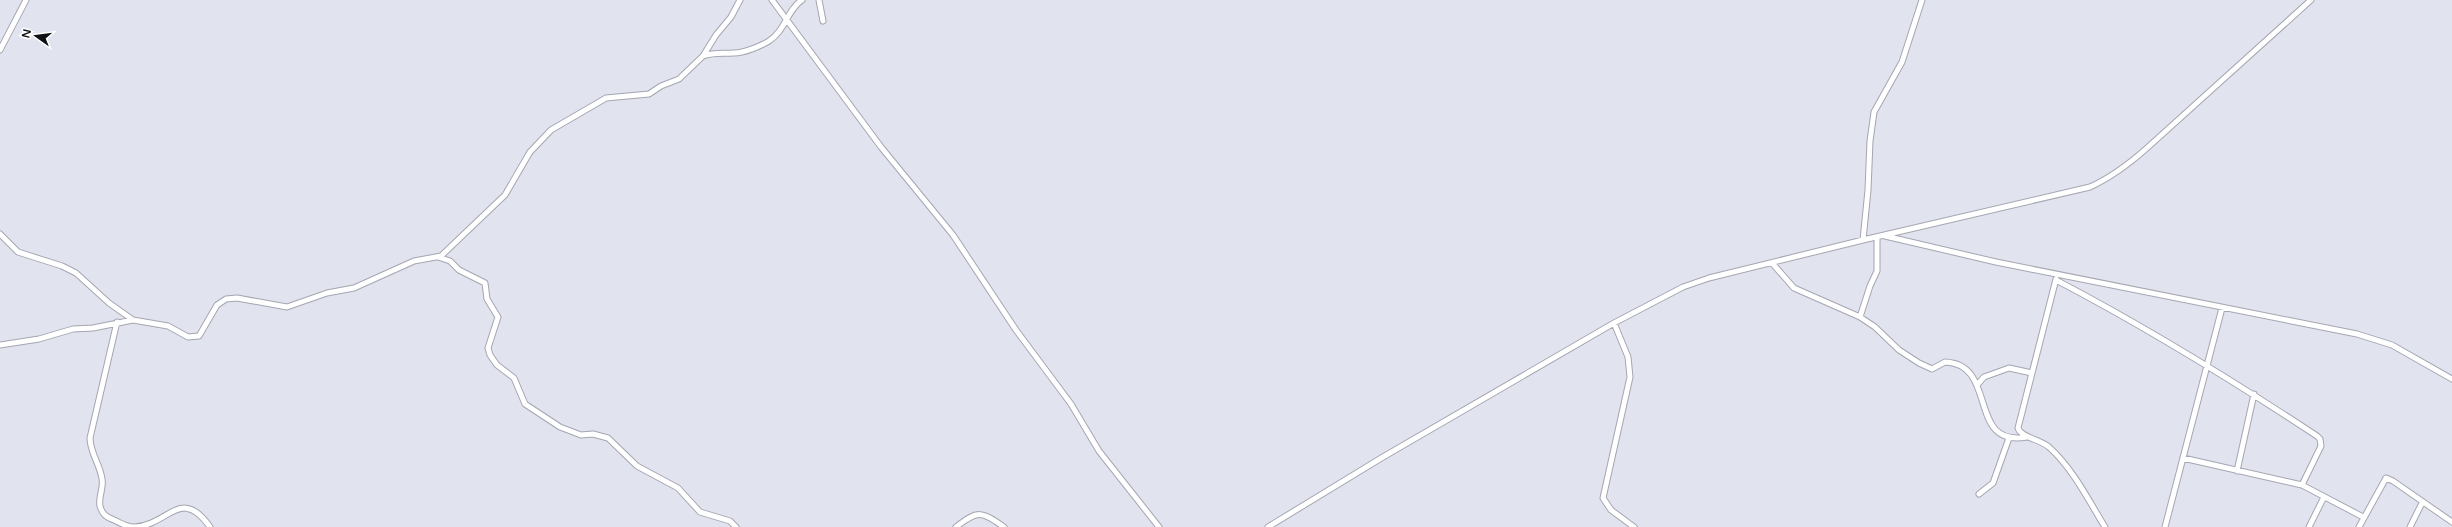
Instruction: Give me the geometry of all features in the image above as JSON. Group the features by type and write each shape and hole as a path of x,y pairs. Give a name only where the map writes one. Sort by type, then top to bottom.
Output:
{"street":[{"path":"0,50 26,0"},
{"path":"438,258 505,195 530,152 555,128 606,98 649,94 661,86 679,79 704,56 716,35 732,17 740,0"},
{"path":"772,0 924,202 953,235 1016,330 1071,404 1099,451 1159,527"},
{"path":"704,56 711,54 738,53 766,43 777,34 794,7 802,0"},
{"path":"819,0 823,21"},
{"path":"1863,240 1868,190 1870,141 1874,112 1902,62 1922,0"},
{"path":"1268,527 1383,457 1614,323 1682,287 1863,240 2077,191 2104,181 2119,172 2167,131 2311,0"},
{"path":"0,234 18,252 62,266 76,273 93,286 109,303 134,320"},
{"path":"1884,236 1942,251 2374,338 2406,352 2452,379"},
{"path":"1860,317 1870,286 1877,271 1877,237"},
{"path":"0,345 39,339 68,330 93,328 117,322 134,320 168,326 188,337 196,337 199,336 217,305 226,299 237,298 288,307 327,293 354,288 414,261 438,258 450,261 459,270 485,283 487,299 498,317 488,348 490,355 497,365 514,378 526,404 560,427 581,435 593,434 608,438 637,466 678,488 700,512 730,522 736,527"},
{"path":"1772,263 1794,288 1860,317 1875,328 1889,343 1924,366 1932,369 1950,362 1964,367 1971,374 1977,385 1992,425 2000,435 2009,438 2027,437"},
{"path":"2054,274 2056,280 2018,428 2020,433 2027,437 2044,442 2057,455 2105,527"},
{"path":"2056,280 2108,306 2254,394 2320,439 2320,446 2302,485"},
{"path":"2165,527 2222,308"},
{"path":"117,322 90,438 92,450 99,465 102,478 99,501 101,509 108,518 125,525 135,527 152,523 177,508 189,508 201,515 210,527"},
{"path":"1614,323 1628,357 1630,377 1603,498 1611,510 1634,527"},
{"path":"1977,385 1984,377 2009,368 2032,373"},
{"path":"1971,374 1984,377"},
{"path":"2237,471 2254,394"},
{"path":"1979,494 1993,483 2009,438"},
{"path":"2183,458 2302,485 2363,517"},
{"path":"2359,527 2363,517 2386,478 2393,481 2422,503 2452,522"},
{"path":"2309,527 2324,497"},
{"path":"2410,527 2422,503"},
{"path":"956,527 972,515 978,514 986,515 1004,527"}]}
